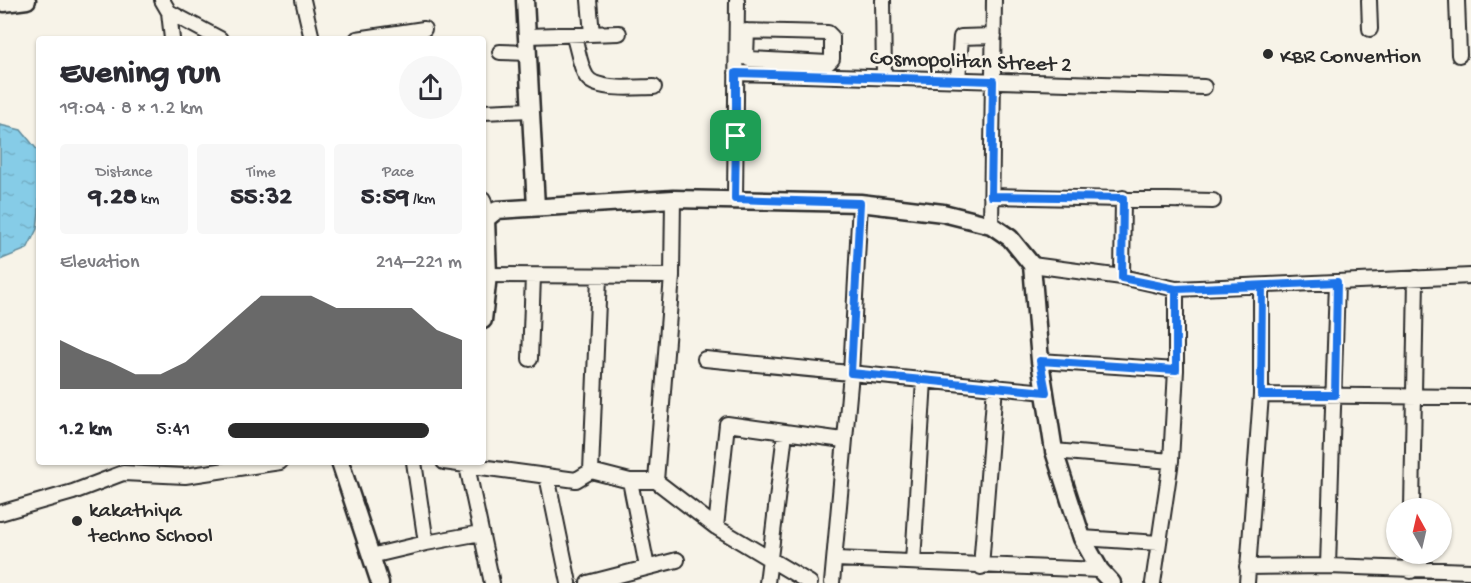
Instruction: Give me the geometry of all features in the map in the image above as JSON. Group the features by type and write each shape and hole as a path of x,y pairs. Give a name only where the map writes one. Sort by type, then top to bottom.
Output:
{"street":[{"path":"0,0 4,3 27,0"},
{"path":"303,0 311,36"},
{"path":"525,0 536,207"},
{"path":"589,0 592,34"},
{"path":"737,0 746,56 749,60 828,63 832,59 832,37 828,33 742,31"},
{"path":"883,0 884,77"},
{"path":"991,225 994,0"},
{"path":"1369,0 1370,29"},
{"path":"1457,0 1459,55"},
{"path":"166,6 171,36"},
{"path":"166,6 215,36"},
{"path":"377,36 424,29"},
{"path":"735,199 736,73 742,31"},
{"path":"500,52 573,35 619,33"},
{"path":"573,35 586,77 596,83 611,87 654,87"},
{"path":"958,80 961,37 994,36"},
{"name":"Cosmopolitan Street 2","path":"736,73 1204,87"},
{"path":"486,112 531,110"},
{"path":"991,196 1213,201"},
{"path":"1122,278 1123,198"},
{"path":"656,481 672,276 673,199"},
{"path":"486,207 497,210 673,199 860,203 915,208 991,225 1010,238 1032,265 1040,361 1054,451 1082,538 1100,570 1112,583"},
{"path":"832,583 836,559 843,440 851,373 860,203"},
{"path":"486,260 489,275 486,302"},
{"path":"1032,265 1122,278 1176,289 1471,276"},
{"path":"489,275 672,276"},
{"path":"530,359 533,276"},
{"path":"591,471 599,277"},
{"path":"1412,498 1416,278"},
{"path":"1328,566 1337,282"},
{"path":"1247,583 1261,395 1262,286"},
{"path":"1153,583 1171,461 1176,370 1176,289"},
{"path":"705,359 1046,392"},
{"path":"1040,361 1176,370"},
{"path":"913,562 924,380"},
{"path":"981,567 995,386"},
{"path":"1261,395 1471,397"},
{"path":"716,527 727,424 843,440"},
{"path":"767,583 772,561 785,433"},
{"path":"1054,451 1171,461"},
{"path":"185,476 186,465"},
{"path":"0,513 73,492 123,468 185,476 248,465"},
{"path":"341,465 380,583"},
{"path":"414,465 426,543"},
{"path":"463,465 576,480 591,471 630,481 656,481 716,527 810,583"},
{"path":"467,466 492,583"},
{"path":"547,476 569,583"},
{"path":"630,481 647,567"},
{"path":"371,556 481,533"},
{"path":"1082,538 1159,543"},
{"path":"836,559 981,567 1100,570"},
{"path":"588,583 677,560"},
{"path":"1410,564 1410,571"},
{"path":"1247,567 1328,566 1410,571 1471,571"},
{"path":"1055,583 1056,569"}],"water":[{"path":"0,125 21,130 36,148 36,231 27,249 0,260"}],"place":[{"name":"KBR Convention","path":"1268,54"},
{"name":"kakathiya techno School","path":"77,521"}],"route":[{"path":"736,136 735,199 860,203 851,373 1046,392 1040,361 1176,370 1176,289 1337,282 1335,395 1261,395 1262,286 1176,289 1122,278 1123,198 991,196 993,81 736,73 736,136"}]}
